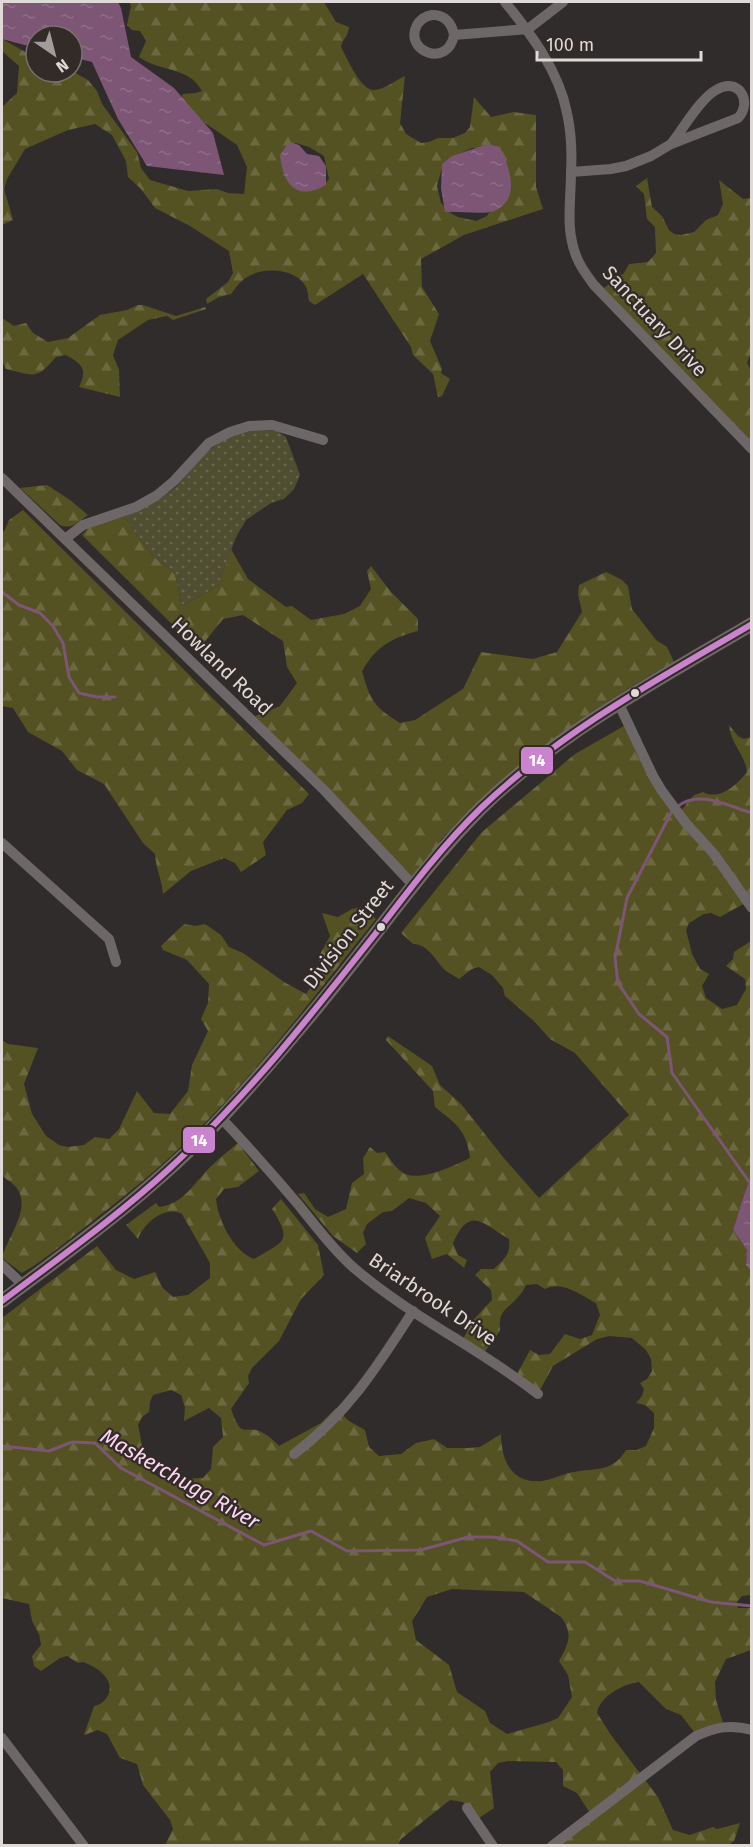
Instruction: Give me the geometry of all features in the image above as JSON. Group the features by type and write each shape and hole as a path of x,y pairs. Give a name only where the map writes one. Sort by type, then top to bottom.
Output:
{"main road":[{"name":"Division Street","path":"2,1302 146,1191 221,1118 349,967 412,885 482,808 546,753 618,702 752,624"}],"street":[{"name":"Sanctuary Drive","path":"505,2 528,29 552,69 567,112 572,172 568,217 577,259 594,285 752,449"},
{"path":"454,35 528,29 563,2"},
{"path":"572,172 626,166 651,156 671,144 738,118 747,104 744,93 741,89 730,85 714,91 671,144"},
{"path":"64,539 83,525 136,507 156,496 174,481 203,449 230,432 249,426 272,425 323,440"},
{"name":"Howland Road","path":"2,478 324,790 412,885"},
{"path":"618,702 653,776 670,802 714,854 752,908"},
{"path":"2,843 109,939 116,962"},
{"name":"Briarbrook Drive","path":"221,1118 353,1267 413,1311 484,1355 538,1394"},
{"path":"2,1265 23,1285"},
{"path":"294,1454 320,1434 357,1394 413,1311"},
{"path":"552,1845 696,1736 722,1726 752,1730"},
{"path":"2,1738 84,1845"},
{"path":"467,1808 493,1845"}],"green space":[{"path":"129,2 324,2 336,22 349,27 341,47 365,86 370,89 379,89 405,76 400,123 406,134 421,143 438,138 453,138 465,133 470,127 474,97 491,117 513,112 536,115 536,187 543,209 464,235 421,259 422,287 439,314 430,341 442,369 441,373 450,379 442,396 438,397 433,374 413,355 411,347 363,274 315,305 309,301 306,287 296,276 281,271 258,272 240,283 231,294 219,297 207,304 206,299 228,282 233,273 229,251 190,226 155,208 141,189 128,177 126,161 112,135 95,124 68,130 25,149 7,179 4,189 13,220 2,225 2,107 17,93 19,66 2,51 2,39 24,51 24,84 84,84 84,78 88,80 97,91 102,104 137,152 141,168 150,180 188,191 217,189 228,193 244,194 247,167 237,145 195,116 181,98 183,94 202,91 196,83 182,73 155,65 139,57 146,41 140,31 132,30 127,25 131,6","holes":["296,143 309,147 324,156 329,179 322,187 286,147","472,148 483,148 503,188 487,216 476,221 458,217 441,203 437,186 442,168 448,159"]},
{"path":"647,178 652,207 662,216 669,230 674,234 694,232 706,220 718,215 723,204 719,180 743,199 751,198 752,350 747,363 751,370 751,449 604,288 624,273 629,264 648,262 656,253 655,227 647,219 644,194 636,186"},
{"path":"138,305 176,316 205,307 206,309 173,320 167,316 148,320 118,340 113,355 119,370 120,397 79,387 83,376 82,368 80,364 66,355 56,357 44,370 34,374 6,369 2,361 2,318 14,326 26,323 33,333 48,342 68,338 100,315 127,310"},
{"path":"47,485 88,515 71,526 60,525 20,488"},
{"path":"23,510 309,794 302,803 287,810 263,842 266,855 241,872 235,863 224,858 191,871 163,894 155,854 143,843 104,784 77,770 62,751 28,732 13,708 2,706 2,532 9,520"},
{"path":"123,516 152,555 175,574 182,606 218,586 231,549 248,579 286,607 292,606 311,620 344,614 360,606 371,589 367,571 371,566 391,592 418,619 418,631 392,640 385,645 362,671 374,702 400,723 415,720 463,689 481,652 533,659 557,652 582,612 578,594 579,585 606,572 622,580 628,586 632,609 656,640 667,647 674,662 580,720 521,765 466,814 440,841 446,846 413,885 251,718 280,706 297,683 287,667 283,641 243,615 223,619 198,650 82,535 92,523"},
{"path":"629,723 679,813 694,795 703,792 721,793 738,782 747,772 729,725 738,736 744,739 751,737 751,908 747,902 720,917 711,913 704,914 689,923 686,930 692,954 700,969 709,974 702,986 706,998 722,1009 737,1005 746,989 745,979 726,966 733,959 734,952 751,941 751,1177 733,1230 747,1250 746,1264 752,1271 752,1595 742,1596 737,1602 738,1608 751,1608 751,1650 726,1659 715,1682 716,1700 723,1723 695,1733 681,1715 666,1709 639,1682 626,1685 607,1696 597,1713 658,1797 673,1830 690,1835 713,1827 717,1829 740,1823 734,1841 727,1846 550,1845 590,1813 577,1793 563,1786 563,1770 556,1762 508,1761 498,1763 490,1772 494,1808 476,1820 463,1802 450,1800 401,1839 398,1845 165,1845 173,1829 170,1820 143,1785 137,1764 120,1758 107,1734 98,1730 84,1735 94,1706 103,1702 109,1694 109,1685 105,1676 92,1666 83,1662 78,1663 67,1656 41,1671 34,1666 32,1656 41,1645 39,1634 32,1621 29,1604 2,1598 2,1318 97,1246 116,1270 134,1279 155,1272 162,1287 173,1297 188,1295 210,1278 210,1263 182,1214 169,1212 156,1217 145,1227 138,1239 126,1225 156,1203 159,1207 179,1200 211,1166 238,1143 259,1171 238,1187 224,1189 216,1199 223,1225 233,1242 246,1255 254,1259 278,1244 282,1240 282,1228 272,1209 281,1199 318,1245 324,1275 301,1299 279,1341 252,1368 248,1376 249,1383 231,1409 241,1429 257,1430 279,1446 321,1423 336,1408 349,1421 365,1430 369,1447 379,1456 401,1454 416,1443 434,1439 447,1448 480,1447 501,1434 504,1454 512,1470 526,1480 536,1481 604,1468 616,1462 626,1450 637,1450 646,1446 654,1428 654,1413 645,1405 636,1403 644,1389 640,1383 647,1379 652,1371 651,1359 646,1350 632,1338 609,1336 597,1339 553,1366 540,1390 516,1376 530,1350 539,1355 550,1354 565,1334 580,1339 592,1335 600,1315 596,1303 565,1287 545,1289 537,1284 526,1285 502,1315 500,1331 483,1354 462,1341 473,1320 492,1300 491,1290 475,1275 481,1269 494,1269 501,1262 508,1253 509,1239 484,1223 471,1221 459,1231 453,1243 458,1255 467,1260 464,1268 447,1254 432,1259 425,1238 440,1216 426,1203 409,1198 392,1211 383,1212 367,1224 363,1233 366,1244 357,1253 333,1236 298,1194 304,1193 315,1209 328,1217 346,1209 352,1183 364,1174 363,1158 370,1147 377,1153 385,1152 399,1170 412,1176 438,1172 470,1158 466,1140 459,1128 435,1107 433,1091 386,1040 388,1036 432,1066 440,1085 461,1104 539,1198 629,1115 575,1053 550,1039 535,1022 505,996 503,988 492,975 479,967 472,969 459,979 446,971 428,950 413,944 401,933 482,832 575,754","holes":["171,1390 181,1395 185,1407 184,1421 209,1408 221,1418 223,1437 213,1447 211,1469 203,1478 164,1479 152,1471 145,1456 138,1425 142,1417 149,1412 153,1395","452,1589 524,1592 561,1617 567,1629 568,1639 559,1661 568,1675 572,1697 558,1718 507,1734 490,1723 485,1711 457,1692 449,1665 416,1640 412,1621 427,1597"]},
{"path":"360,907 376,919 267,1055 183,1145 130,1191 31,1268 22,1273 2,1258 17,1223 22,1204 16,1187 2,1175 2,1040 8,1044 38,1048 24,1084 32,1114 46,1136 59,1145 68,1147 84,1145 95,1137 109,1139 119,1129 137,1091 154,1113 170,1114 188,1091 192,1065 208,1031 201,1019 208,1003 209,984 187,960 163,950 161,946 184,924 195,926 205,924 221,935 229,947 243,953 284,982 306,994 323,970 318,958 330,936 322,913 338,917"}],"shaded area":[{"path":"252,429 277,431 286,437 300,475 294,489 284,499 271,503 246,520 236,537 218,586 182,606 175,574 152,555 123,516 156,502 177,486 204,454 226,438"}],"water":[{"path":"2,2 118,2 131,57 174,88 213,133 224,175 147,166 118,119 92,62 84,60 84,24 24,24 24,45 2,39"},
{"path":"293,143 299,145 307,154 319,156 326,166 326,185 307,192 299,191 288,182 280,155 287,145"},
{"path":"488,144 500,147 507,164 511,182 508,199 503,206 494,211 445,212 441,188 442,164 452,156"},
{"path":"751,1177 751,1271 746,1265 747,1250 733,1230"}],"waterway":[{"path":"2,592 19,605 40,613 53,626 63,643 69,677 79,693 97,697 115,697"},
{"path":"677,807 694,799 704,799 752,813"},
{"path":"672,811 627,898 615,958 618,983 639,1014 667,1037 672,1073 752,1186"},
{"name":"Maskerchugg River","path":"2,1446 49,1451 72,1442 95,1443 121,1468 264,1545 311,1531 347,1551 421,1550 468,1537 493,1537 517,1541 548,1562 585,1562 615,1581 640,1581 711,1602 752,1606"}],"transit line":[{"name":"14","path":"2,1301 130,1203 210,1129 286,1045 426,869 481,808 543,755 577,731 646,686 752,624"}]}
